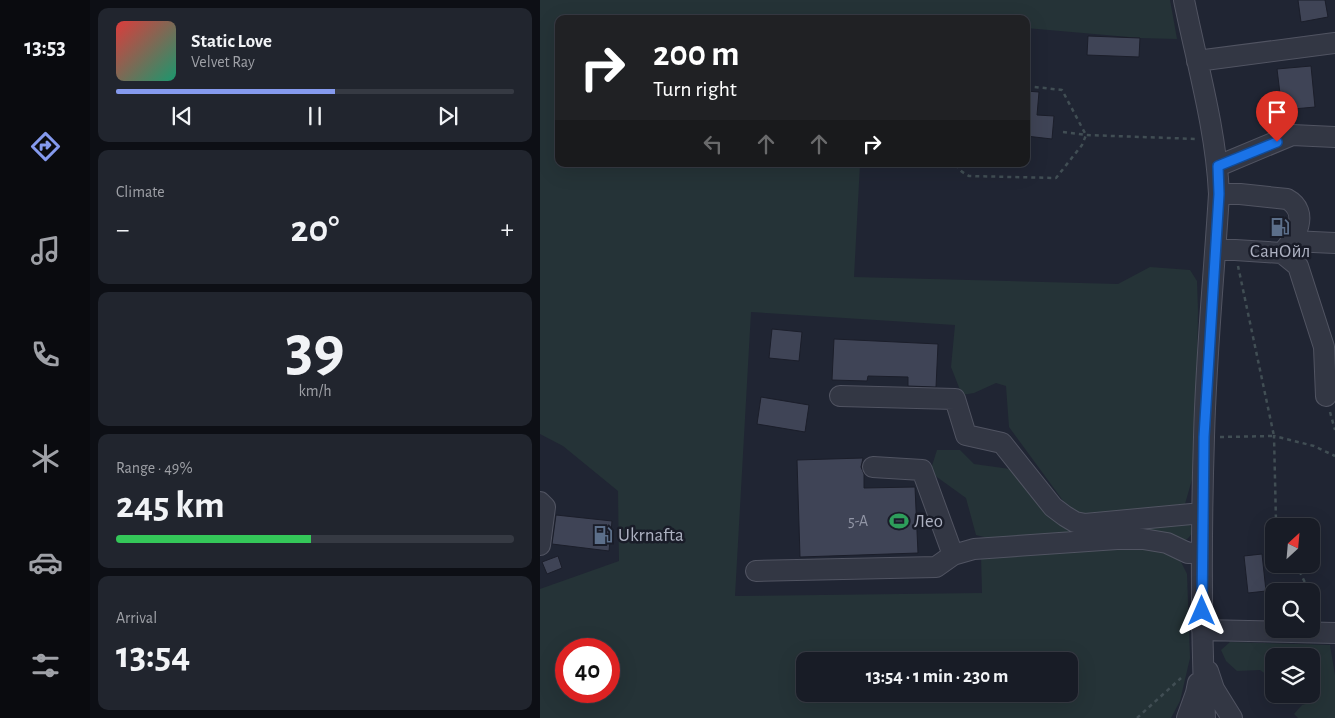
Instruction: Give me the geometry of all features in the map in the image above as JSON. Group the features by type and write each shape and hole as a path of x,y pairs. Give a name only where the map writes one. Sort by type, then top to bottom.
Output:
{"street":[{"path":"1184,0 1218,166 1225,250 1204,437 1202,659 1205,718"},
{"path":"1197,61 1335,43"},
{"path":"1218,166 1292,135 1335,137"},
{"path":"1219,194 1240,194 1287,199 1293,202 1299,217 1297,230 1287,247"},
{"path":"1225,250 1335,243"},
{"path":"1287,247 1298,266 1324,347 1326,396"},
{"path":"840,396 955,399 966,435 1002,443 1053,507 1075,522 1085,524 1202,513"},
{"path":"873,467 922,470 953,555"},
{"path":"540,502 545,507 540,546"},
{"path":"756,571 936,567 953,555 974,549 1117,539 1168,543 1188,553 1202,552"},
{"path":"1202,630 1335,633"},
{"path":"1188,718 1196,693 1202,659"},
{"path":"1202,659 1214,689 1232,718"}],"path":[{"path":"958,167 961,172 969,176 1056,178 1082,145 1086,134 1062,90 1030,86"},
{"path":"1063,132 1213,140"},
{"path":"1225,250 1274,436 1276,518"},
{"path":"1204,437 1274,436 1314,446 1335,456"},
{"path":"1137,718 1181,678"}],"shaded area":[{"path":"540,0 1170,0 1177,39 1140,38 1030,28 1030,15 555,15 555,167 860,167 854,277 1118,284 1150,267 1190,270 1197,281 1198,311 1195,469 1185,504 1100,514 1072,513 1009,427 1006,386 996,383 974,393 962,395 951,367 955,325 751,312 735,596 982,593 981,555 1149,545 1177,557 1187,574 1190,658 1180,701 1171,718 540,718 540,589 619,561 618,491 563,446 540,434"},
{"path":"937,450 960,450 974,464 1010,469 1058,521 1185,520 1190,525 1192,532 1186,540 1159,532 996,540 976,535 966,498 930,472"},
{"path":"1230,642 1330,645 1335,675 1335,718 1298,718 1294,714 1302,705 1320,703 1320,648 1265,648 1265,674 1260,670 1237,671 1226,661 1221,650"}],"building":[{"path":"1298,0 1325,0 1328,17 1301,22"},
{"path":"1088,36 1140,38 1139,57 1087,55"},
{"path":"1311,66 1315,107 1282,110 1277,69"},
{"path":"1030,91 1039,92 1037,115 1054,116 1052,139 1030,136"},
{"path":"772,329 802,332 799,361 769,358"},
{"path":"834,339 938,344 936,387 908,386 908,377 868,376 867,381 832,380"},
{"path":"761,397 809,405 805,432 757,424"},
{"path":"863,458 861,467 864,474 864,488 915,487 918,553 800,557 797,460"},
{"path":"556,515 612,521 609,551 552,544"},
{"path":"1262,554 1265,591 1248,593 1244,556"},
{"path":"558,556 562,568 547,574 542,562"}],"place":[{"name":"СанОйл","path":"1280,227"},
{"name":"Лео","path":"899,521"},
{"name":"Ukrnafta","path":"603,535"}],"route":[{"path":"1202,611 1204,437 1219,194 1218,166 1277,142"}]}
